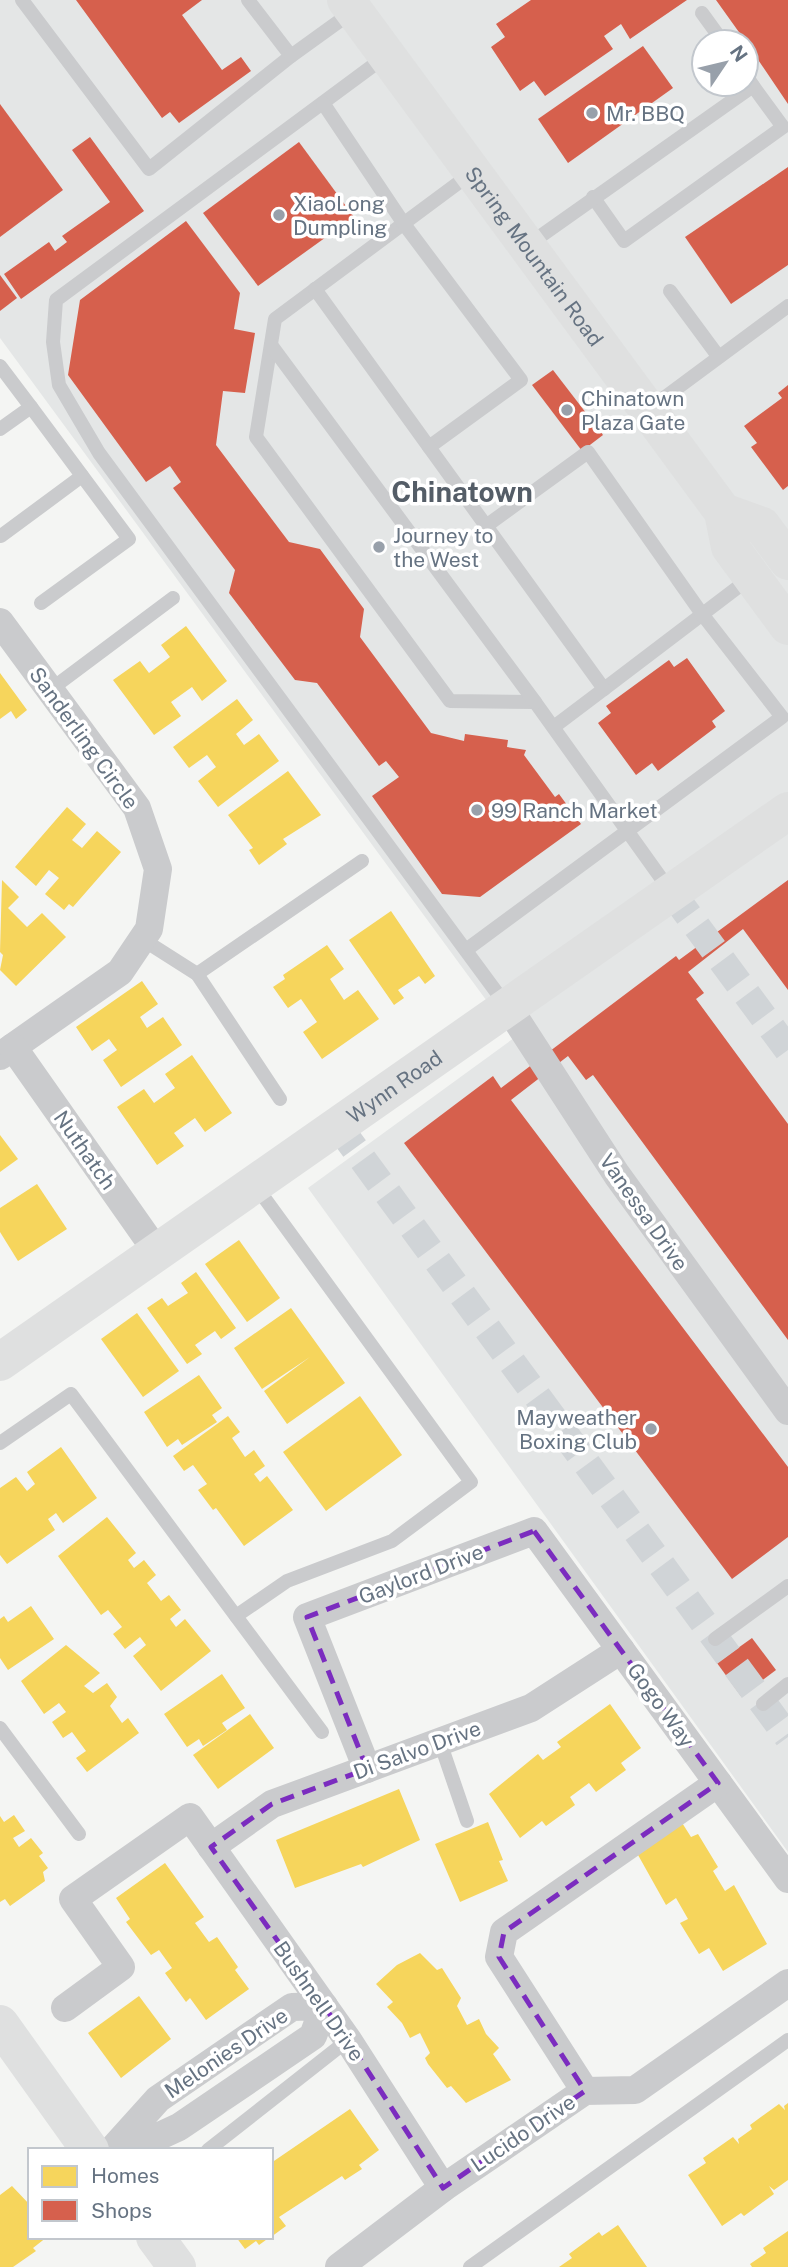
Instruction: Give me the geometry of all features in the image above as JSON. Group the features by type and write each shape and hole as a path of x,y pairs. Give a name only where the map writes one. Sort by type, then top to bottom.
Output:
{"main road":[{"name":"Spring Mountain Road","path":"350,5 723,512 730,547 788,626"},
{"path":"723,512 762,526 783,544"},
{"name":"Wynn Road","path":"0,1362 788,811"},
{"path":"0,2024 89,2148"},
{"path":"156,2239 177,2267"}],"street":[{"name":"Sanderling Circle","path":"0,622 137,808 158,869 149,929 120,972 7,1051"},
{"name":"Vanessa Drive","path":"508,1007 617,1175 788,1411"},
{"name":"Nuthatch","path":"7,1051 157,1252"},
{"name":"Gaylord Drive","path":"367,1769 307,1617 534,1531"},
{"name":"Gogo Way","path":"534,1531 788,1879"},
{"name":"Di Salvo Drive","path":"211,1847 272,1804 531,1707 621,1650"},
{"path":"585,2091 499,1957 504,1932 718,1783"},
{"name":"Bushnell Drive","path":"65,2008 121,1967 73,1899 190,1818 348,2040 443,2188"},
{"name":"Lucido Drive","path":"339,2267 443,2188 585,2091 635,2090 788,1983"},
{"name":"Melonies Drive","path":"131,2148 292,2007 324,2006"},
{"name":"Melonies Drive","path":"115,2148 169,2113"}],"lane":[{"path":"22,0 149,169 291,56 350,5"},
{"path":"248,0 291,56"},
{"path":"702,13 713,28"},
{"path":"387,56 56,300 53,342 59,385 99,453 508,1007"},
{"path":"593,197 624,241 783,127 760,95"},
{"path":"527,246 727,98"},
{"path":"323,103 404,224 521,380 429,447"},
{"path":"473,172 275,320 256,438 450,701 535,702"},
{"path":"315,289 604,689"},
{"path":"670,291 718,356"},
{"path":"648,410 788,306"},
{"path":"271,345 555,726 671,893"},
{"path":"0,366 129,539 41,603"},
{"path":"0,429 30,407"},
{"path":"466,950 782,718 702,614 588,452 485,526"},
{"path":"1,536 82,476"},
{"path":"555,726 751,576"},
{"path":"50,690 173,598"},
{"path":"197,974 362,861"},
{"path":"142,939 197,974 280,1099"},
{"path":"236,1616 286,1581 391,1541 471,1482 255,1184"},
{"path":"0,1443 71,1394 322,1732"},
{"path":"715,1639 788,1586"},
{"path":"763,1704 788,1684"},
{"path":"0,1728 79,1834"},
{"path":"440,1742 467,1821"},
{"path":"211,2148 348,2040"},
{"path":"470,2267 788,2040"}],"highlighted area":[{"path":"534,1531 718,1783 504,1932 499,1957 585,2091 443,2188 348,2040 211,1847 272,1804 367,1769 307,1617"}],"shaded area":[{"path":"0,0 788,0 788,1852 308,1188 514,1038 0,338"}],"building: Homes":[{"path":"186,626 227,681 202,701 192,687 171,702 181,716 154,735 113,680 140,661 149,673 170,657 161,645"},
{"path":"0,673 27,710 16,719 11,711 0,719"},
{"path":"237,699 253,720 236,734 244,745 259,734 279,761 218,807 198,781 216,767 207,755 189,768 173,747"},
{"path":"288,771 321,815 283,839 287,844 259,865 249,850 253,848 228,815"},
{"path":"67,807 86,824 72,840 82,848 97,831 121,852 73,907 69,904 64,910 45,894 59,878 49,870 36,886 15,867"},
{"path":"2,880 19,897 8,908 27,927 42,913 66,937 16,986 0,970 3,955 0,952"},
{"path":"391,911 435,976 425,984 419,976 398,990 404,998 394,1005 349,940"},
{"path":"327,945 344,969 330,979 344,1000 358,990 379,1019 322,1059 303,1032 317,1022 301,999 288,1008 273,987 285,979 283,975"},
{"path":"142,981 158,1004 140,1017 147,1028 163,1017 182,1045 121,1087 103,1060 117,1050 109,1039 92,1051 76,1027"},
{"path":"192,1055 232,1113 205,1132 195,1118 174,1133 184,1146 157,1165 117,1107 144,1089 154,1103 175,1088 165,1074"},
{"path":"0,1135 18,1159 0,1172"},
{"path":"37,1184 67,1229 18,1261 0,1232 0,1208"},
{"path":"239,1240 280,1298 247,1322 205,1264"},
{"path":"196,1272 236,1328 221,1339 215,1331 195,1345 202,1354 187,1364 147,1308 162,1298 168,1306 188,1293 181,1283"},
{"path":"291,1308 345,1383 287,1424 264,1391 310,1357 262,1389 234,1348"},
{"path":"137,1313 179,1371 143,1397 101,1339"},
{"path":"199,1375 222,1408 212,1415 217,1422 182,1445 178,1439 167,1447 144,1412"},
{"path":"360,1396 402,1455 326,1511 283,1452"},
{"path":"228,1416 240,1432 232,1438 245,1457 254,1450 265,1466 254,1474 260,1482 267,1476 293,1510 244,1546 216,1508 213,1510 198,1490 207,1484 193,1465 184,1471 173,1456"},
{"path":"61,1447 97,1498 63,1523 56,1513 48,1519 55,1530 7,1564 0,1555 0,1488 16,1477 27,1491 35,1484 27,1472"},
{"path":"107,1517 136,1553 128,1560 134,1568 144,1560 156,1575 147,1583 161,1601 169,1595 181,1610 170,1619 176,1627 185,1619 211,1651 161,1691 133,1656 146,1645 140,1637 125,1649 113,1634 122,1627 108,1610 101,1615 58,1556"},
{"path":"31,1606 54,1639 8,1670 0,1658 0,1619 4,1616 8,1622"},
{"path":"66,1645 100,1673 84,1686 93,1693 107,1683 117,1697 110,1706 122,1723 128,1718 139,1733 87,1772 76,1758 86,1751 72,1732 63,1738 52,1722 66,1712 59,1703 44,1714 21,1681"},
{"path":"222,1674 245,1708 222,1723 227,1730 203,1746 199,1739 187,1747 164,1714"},
{"path":"610,1704 641,1748 621,1763 626,1770 596,1792 589,1783 570,1797 575,1805 546,1826 542,1821 520,1838 489,1794 538,1754 543,1760 561,1747 557,1742"},
{"path":"250,1714 274,1748 218,1789 193,1755"},
{"path":"399,1789 420,1840 363,1867 361,1864 295,1888 276,1840"},
{"path":"14,1815 25,1831 13,1838 19,1847 31,1838 43,1853 39,1856 48,1868 43,1872 45,1881 10,1906 5,1899 0,1902 0,1816 4,1822"},
{"path":"679,1818 691,1837 698,1834 718,1867 713,1871 725,1891 734,1885 767,1944 723,1971 709,1948 699,1954 680,1923 688,1919 676,1898 666,1905 633,1846"},
{"path":"488,1822 503,1860 499,1861 508,1881 460,1902 435,1844"},
{"path":"165,1863 204,1917 195,1923 209,1942 217,1937 238,1967 235,1970 249,1989 206,2020 190,1998 186,2002 165,1973 172,1968 159,1950 151,1955 126,1922 130,1919 116,1898"},
{"path":"420,1953 437,1970 442,1968 461,1998 457,2006 467,2025 479,2019 486,2034 499,2048 493,2054 511,2080 466,2103 451,2086 447,2088 428,2064 425,2058 430,2053 420,2033 410,2038 402,2023 387,2007 393,2002 376,1984 397,1965"},
{"path":"139,1996 171,2039 121,2078 88,2033"},
{"path":"788,2103 788,2180 774,2190 769,2186 774,2194 744,2216 741,2213 722,2226 688,2175 706,2163 703,2158 733,2137 739,2144 738,2139 752,2129 750,2125 779,2104 785,2110 784,2106"},
{"path":"350,2109 379,2150 359,2165 362,2169 345,2180 342,2176 279,2217 286,2226 273,2236 273,2162"},
{"path":"12,2186 28,2203 28,2239 44,2239 33,2248 36,2251 13,2267 0,2267 0,2195"},
{"path":"618,2225 647,2267 559,2267 572,2258 569,2254 599,2232 602,2236"},
{"path":"788,2231 788,2267 752,2267 750,2264 766,2253 763,2248"},
{"path":"238,2239 267,2239 259,2245 256,2241 245,2249"}],"building: Shops":[{"path":"76,0 202,0 182,15 222,70 241,57 251,71 179,123 170,112 162,118"},
{"path":"531,0 687,0 630,39 621,24 604,36 613,49 545,96 534,81 520,91 491,47 505,37 496,24"},
{"path":"716,0 788,0 788,104 760,63 760,28 736,28"},
{"name":"Mr. BBQ","path":"643,46 673,88 568,163 538,119"},
{"path":"0,104 63,190 0,237"},
{"path":"90,137 144,211 21,299 4,274 49,242 55,251 67,242 62,236 110,202 72,150"},
{"name":"XiaoLong Dumpling","path":"299,142 354,217 258,286 203,213"},
{"path":"788,167 788,265 731,304 685,237"},
{"path":"186,221 240,293 234,329 255,333 245,393 223,391 216,445 289,542 320,549 364,609 360,637 431,733 464,741 465,734 508,740 507,747 526,750 524,755 555,797 559,794 581,824 480,897 442,894 372,796 399,777 386,761 379,766 317,683 295,680 229,593 235,570 173,488 181,482 170,466 146,482 68,375 80,300"},
{"path":"0,275 17,298 0,311"},
{"name":"Chinatown Plaza Gate","path":"553,370 603,435 582,451 532,385"},
{"path":"788,385 788,486 783,490 751,447 757,443 744,426 782,398 778,393"},
{"path":"687,658 725,711 712,721 716,727 658,771 652,763 636,775 598,723 611,713 606,706 669,660 674,667"},
{"path":"788,880 788,990 743,929 688,972 704,993 696,999 788,1124 788,1340 593,1075 586,1080 568,1056 511,1100 788,1467 788,1537 732,1579 404,1143 493,1076 501,1088 676,956 679,960"},
{"path":"752,1638 776,1670 741,1696 717,1663"}],"tunnel":[{"path":"672,893 788,1050"},
{"path":"338,1126 788,1737"}],"place":[{"name":"Mr. BBQ","path":"592,113"},
{"name":"XiaoLong Dumpling","path":"279,215"},
{"name":"Chinatown Plaza Gate","path":"567,410"},
{"name":"Journey to the West","path":"379,547"},
{"name":"99 Ranch Market","path":"477,810"},
{"name":"Mayweather Boxing Club","path":"651,1429"}],"district":[{"name":"Chinatown","path":"462,491"}]}
